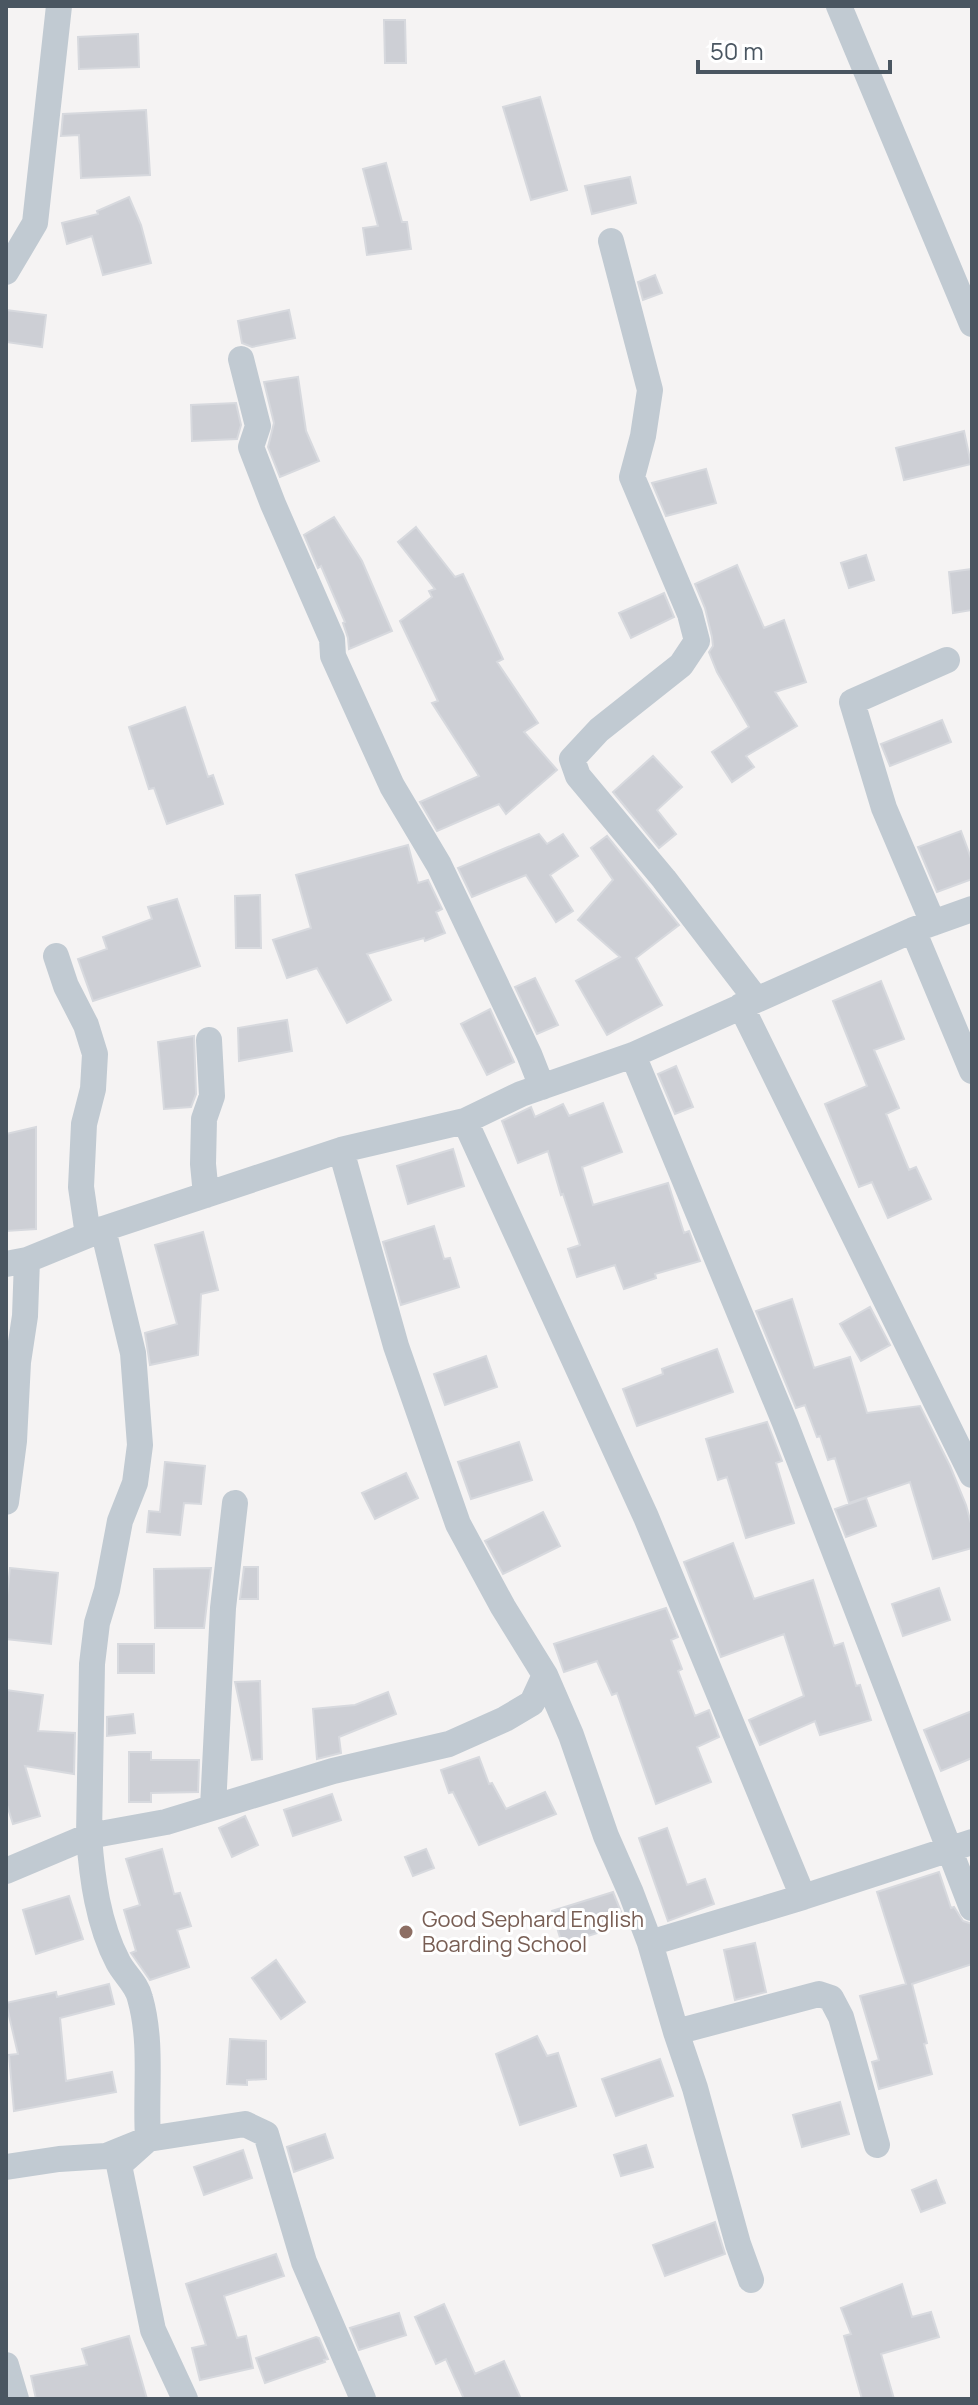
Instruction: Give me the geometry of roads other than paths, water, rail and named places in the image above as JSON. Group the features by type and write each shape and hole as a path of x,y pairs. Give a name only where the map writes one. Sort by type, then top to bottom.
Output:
{"street":[{"path":"6,272 35,223 59,6"},
{"path":"839,6 972,324"},
{"path":"611,241 650,390 643,436 632,477 690,614 697,641 681,665 599,730 572,759 578,776 664,879 749,1002 972,1475"},
{"path":"241,359 258,426 251,447 332,639 333,656 392,786 439,865 542,1087"},
{"path":"947,660 852,702 972,1071"},
{"path":"6,1502 25,1316 17,1262 96,1232 341,1150 465,1121 521,1094 633,1055 923,926 972,909"},
{"path":"56,956 95,1054 93,1089 84,1124 81,1187 133,1353 140,1445 135,1483 120,1521 107,1590 97,1623 92,1664 91,1874 117,1961 140,1994 148,2038 148,2139 119,2165 153,2330 185,2399"},
{"path":"206,1195 204,1119 212,1096 209,1040"},
{"path":"633,1055 961,1845 972,1908"},
{"path":"465,1121 646,1517 803,1897"},
{"path":"341,1150 396,1346 458,1524 503,1607 545,1675 650,1943 751,2280"},
{"path":"213,1807 223,1608 235,1503"},
{"path":"6,1871 89,1836 166,1822 333,1771 449,1744 532,1703 545,1675"},
{"path":"650,1943 961,1845"},
{"path":"676,2032 819,1994 831,1998 841,2017 877,2145"},
{"path":"6,2167 106,2156 148,2139 245,2124 266,2134 304,2262 363,2399"},
{"path":"6,2365 16,2399"}],"place":[{"name":"Good Sephard English Boarding School","path":"406,1932"}]}
